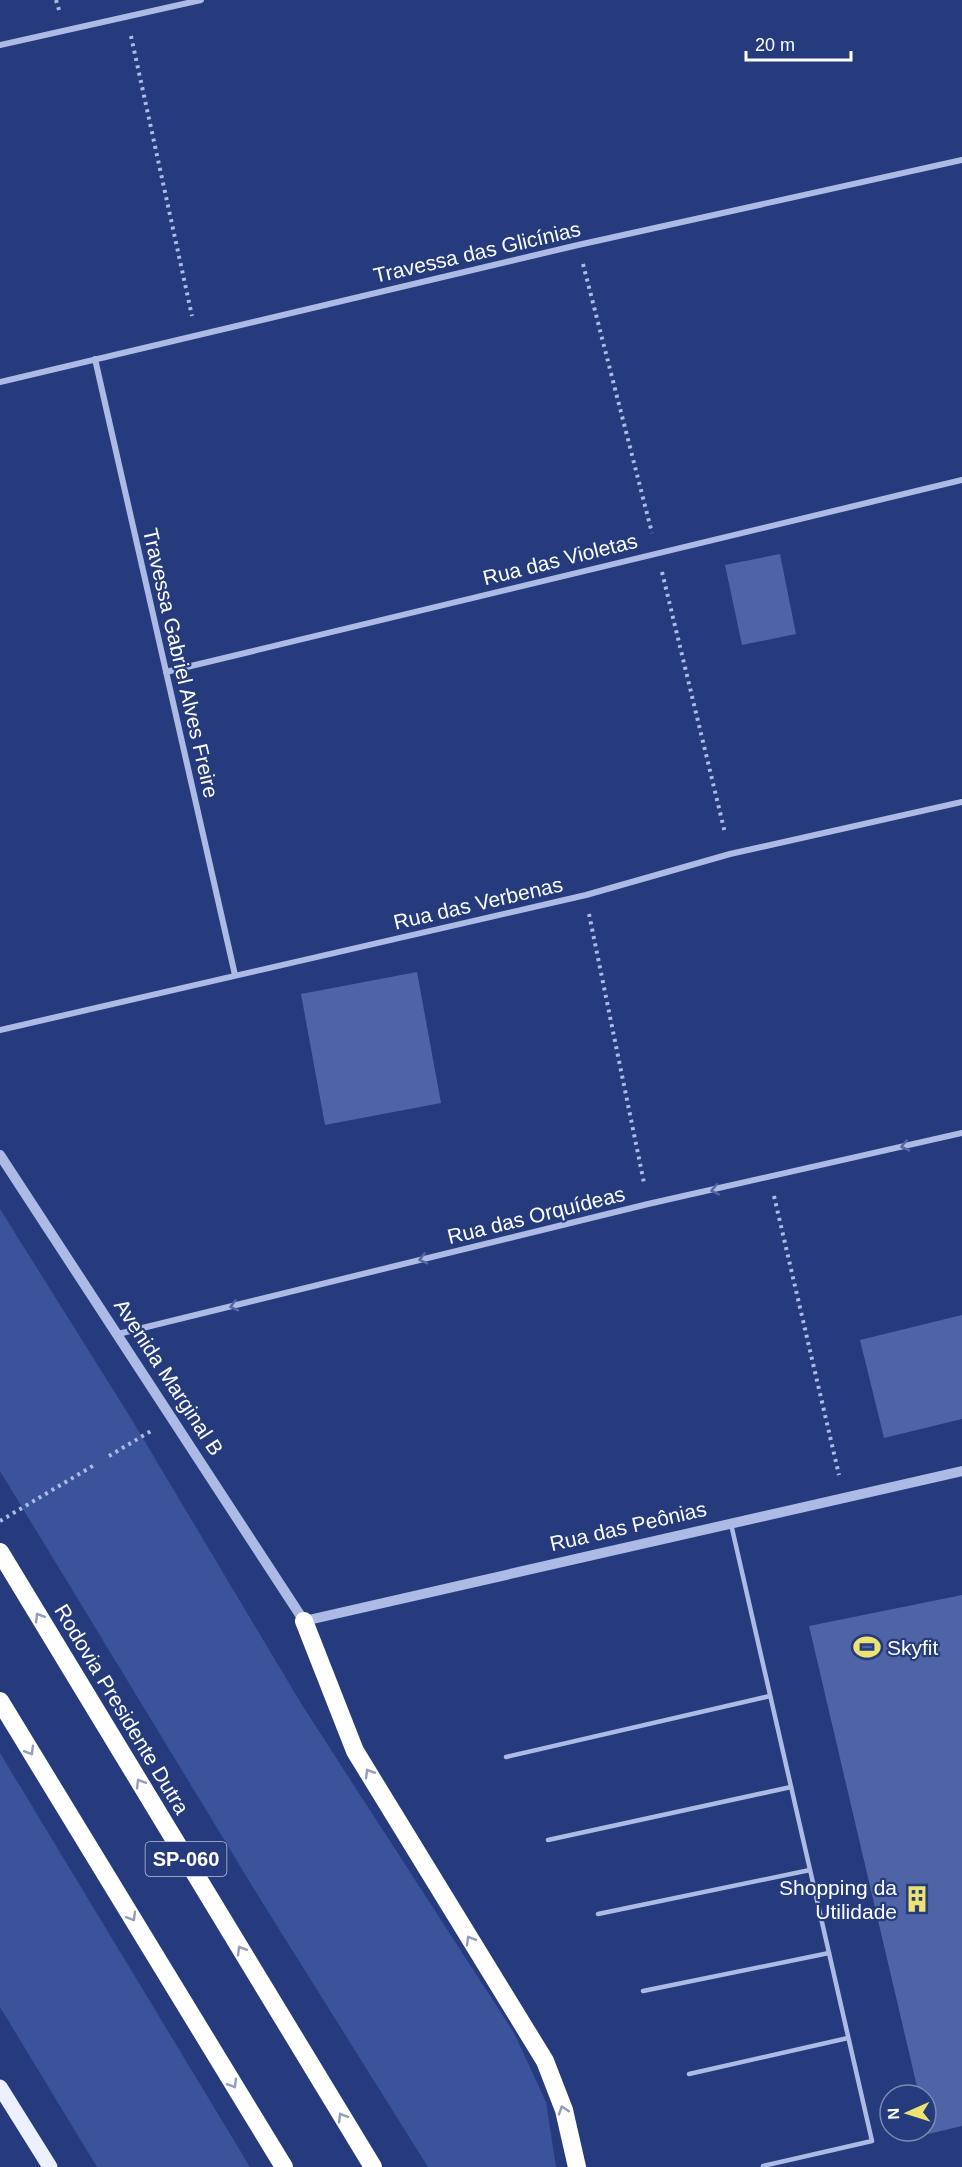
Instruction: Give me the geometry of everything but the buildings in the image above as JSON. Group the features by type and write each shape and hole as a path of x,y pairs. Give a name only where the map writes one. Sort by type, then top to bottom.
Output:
{"highway":[{"name":"Rodovia Presidente Dutra","path":"0,1552 373,2167"},
{"path":"304,1622 355,1751 544,2061 564,2110 577,2167"},
{"path":"0,1701 284,2167"}],"main road":[{"path":"0,2088 50,2167"}],"street":[{"path":"0,45 201,0"},
{"name":"Travessa das Glicínias","path":"0,382 578,245 962,160"},
{"name":"Travessa Gabriel Alves Freire","path":"95,359 235,975"},
{"name":"Rua das Violetas","path":"166,672 962,480"},
{"name":"Rua das Verbenas","path":"0,1030 586,895 730,855 962,802"},
{"name":"Rua das Orquídeas","path":"118,1334 648,1204 770,1178 962,1132"},
{"name":"Avenida Marginal B","path":"0,1155 304,1622"},
{"name":"Rua das Peônias","path":"304,1622 844,1496 962,1471"}],"lane":[{"path":"731,1522 872,2141 763,2166"},
{"path":"506,1757 770,1696"},
{"path":"548,1840 791,1786"},
{"path":"598,1914 810,1870"},
{"path":"643,1991 829,1953"},
{"path":"689,2074 848,2038"}],"path":[{"path":"127,17 196,334"},
{"path":"586,895 648,1204"},
{"path":"770,1178 844,1496"},
{"path":"109,1456 151,1431"},
{"path":"0,1521 96,1464"}],"shaded area":[{"path":"0,1209 132,1420 302,1705 514,2033 546,2102 556,2167 428,2167 262,1902 0,1471"},
{"path":"0,1753 250,2167 97,2167 0,2007"}],"place":[{"name":"Skyfit","path":"867,1647"},
{"name":"Shopping da Utilidade","path":"917,1899"}]}
